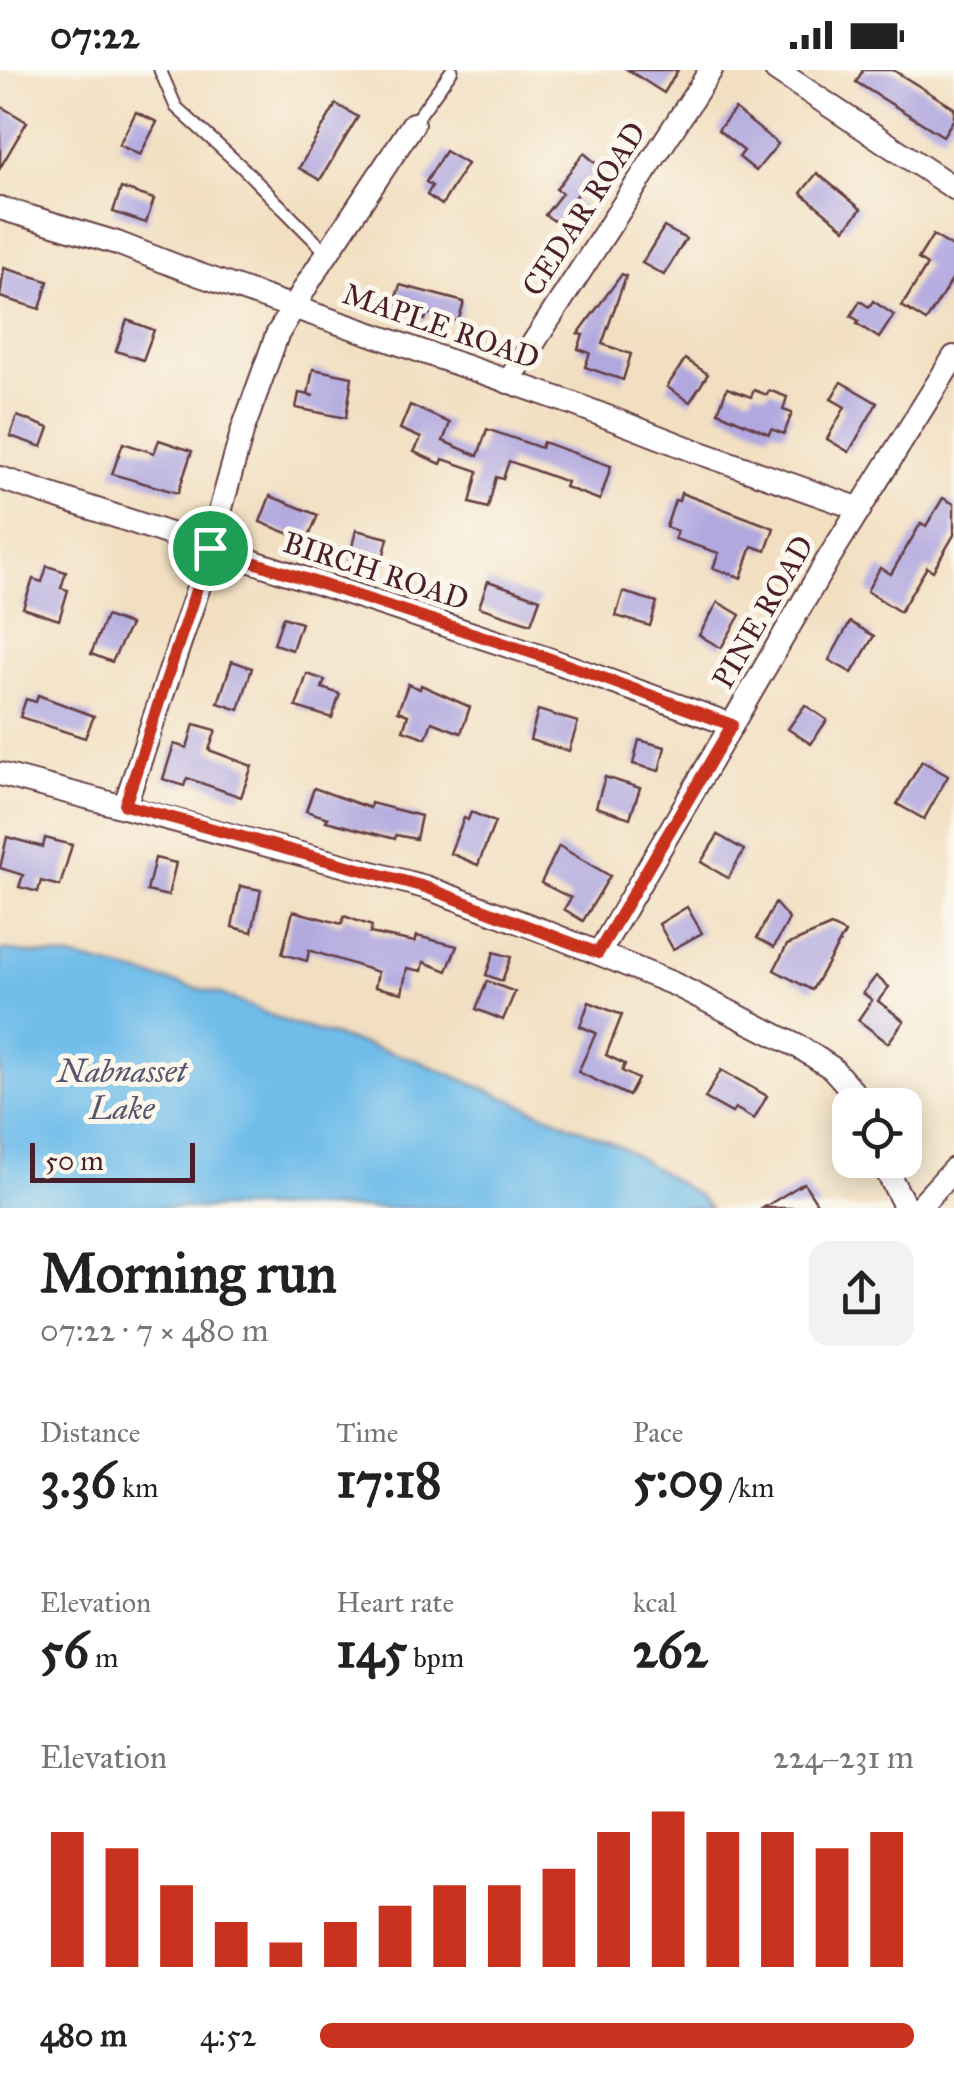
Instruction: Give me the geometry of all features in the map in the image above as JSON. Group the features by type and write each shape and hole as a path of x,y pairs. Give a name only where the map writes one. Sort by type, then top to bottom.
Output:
{"street":[{"name":"CEDAR ROAD","path":"508,382 711,70"},
{"path":"776,70 954,188"},
{"path":"125,805 210,548 242,429 277,335 414,124"},
{"name":"MAPLE ROAD","path":"0,208 117,243 860,509"},
{"name":"PINE ROAD","path":"598,953 860,509 954,358"},
{"name":"BIRCH ROAD","path":"0,478 542,656 732,725"},
{"path":"0,774 425,887 674,984 802,1048 832,1068 850,1088"},
{"path":"918,1208 954,1169"},
{"path":"890,1178 906,1208"}],"lane":[{"path":"160,70 176,107 327,253"},
{"path":"414,124 452,70"}],"water":[{"name":"Nabnasset Lake","path":"0,950 75,958 221,994 289,1023 414,1059 620,1146 699,1196 710,1208 0,1208"}],"building":[{"path":"628,70 678,70 664,93"},
{"path":"863,70 893,70 954,108 954,119 943,136 856,82"},
{"path":"336,104 358,117 320,180 299,168"},
{"path":"0,106 27,122 0,168"},
{"path":"735,109 778,144 756,171 739,157 744,151 718,130"},
{"path":"136,112 157,122 140,155 119,145"},
{"path":"445,151 467,164 442,205 427,195 432,186 426,182"},
{"path":"584,153 600,167 573,199 584,207 567,229 545,215 562,193 556,189"},
{"path":"817,173 861,209 845,229 801,193"},
{"path":"121,188 154,199 146,223 113,212"},
{"path":"664,227 686,239 664,275 642,263"},
{"path":"933,235 954,248 954,277 926,321 902,306 927,265 918,259"},
{"path":"4,268 48,281 40,309 0,297"},
{"path":"622,274 626,276 602,344 631,354 623,380 585,367 590,353 578,349 583,335 578,334"},
{"path":"400,285 464,302 458,322 427,313 425,320 392,310"},
{"path":"860,301 869,307 873,301 894,315 879,338 851,316"},
{"path":"127,320 154,330 143,360 116,351"},
{"path":"685,359 708,374 690,402 667,387"},
{"path":"313,369 352,377 346,418 296,408 299,393 314,396 308,394"},
{"path":"841,382 877,403 849,452 827,439 845,407 831,399"},
{"path":"727,388 751,397 754,390 767,395 769,390 787,397 783,410 792,413 784,434 771,429 769,434 718,412"},
{"path":"410,405 450,423 443,441 478,456 487,429 541,448 543,442 611,466 600,500 565,487 567,482 509,461 503,479 496,477 488,508 470,503 478,471 443,459 441,464 414,452 421,438 400,429"},
{"path":"17,416 49,428 42,447 10,436"},
{"path":"159,440 192,451 178,493 112,474 123,443 154,453"},
{"path":"681,493 774,528 766,551 752,546 741,578 713,568 719,553 675,539 677,531 666,527"},
{"path":"270,496 318,515 307,541 260,522"},
{"path":"943,498 954,504 954,535 933,571 927,567 900,612 867,591 880,568 891,574 921,523 926,526"},
{"path":"356,530 388,538 381,566 349,559"},
{"path":"47,566 66,572 61,588 68,590 59,620 23,608 33,579 42,582"},
{"path":"488,581 540,599 531,624 479,607"},
{"path":"623,592 657,602 650,626 616,616"},
{"path":"718,602 740,615 721,648 699,635"},
{"path":"106,616 130,625 112,662 91,654"},
{"path":"283,617 301,623 292,650 274,644"},
{"path":"850,622 874,636 852,673 829,660"},
{"path":"232,661 252,668 239,710 218,703"},
{"path":"307,674 325,680 322,688 340,694 332,718 296,707"},
{"path":"408,684 420,689 421,685 470,707 461,733 432,722 426,738 403,730 408,715 398,711"},
{"path":"38,695 94,716 85,738 20,717 26,699 36,702"},
{"path":"805,705 827,720 811,744 788,729"},
{"path":"538,710 578,722 569,751 530,740"},
{"path":"194,724 216,730 209,750 252,766 241,797 187,778 184,786 163,779 174,744 187,748"},
{"path":"639,740 665,747 659,771 633,764"},
{"path":"922,761 948,776 924,819 897,804"},
{"path":"605,777 640,788 630,818 596,807"},
{"path":"314,788 370,808 371,803 421,816 416,839 396,835 395,839 326,821 328,818 306,811"},
{"path":"471,812 495,822 478,865 450,853 464,818 468,820"},
{"path":"718,835 744,850 728,878 701,862"},
{"path":"7,837 43,847 45,838 72,845 60,886 41,881 38,892 19,887 23,875 0,868"},
{"path":"559,846 610,876 583,921 564,909 571,898 541,883"},
{"path":"155,858 176,863 168,896 147,891"},
{"path":"240,886 261,890 252,932 232,927"},
{"path":"775,903 789,919 774,947 757,938"},
{"path":"687,907 702,933 673,949 659,924"},
{"path":"293,911 342,924 344,916 372,926 370,933 415,942 417,936 457,946 447,971 424,962 422,971 407,968 402,993 375,987 378,972 309,950 307,961 282,954"},
{"path":"831,926 845,933 812,990 774,970 787,945"},
{"path":"494,952 511,957 502,981 486,975"},
{"path":"876,976 889,987 878,1001 904,1021 888,1043 858,1020 872,1000 863,993"},
{"path":"487,981 515,992 503,1020 476,1009"},
{"path":"589,1002 622,1015 606,1055 625,1064 622,1071 638,1079 629,1096 578,1072 596,1033 580,1026"},
{"path":"721,1070 767,1096 754,1119 735,1108 732,1113 705,1098"},
{"path":"804,1183 820,1208 763,1208"}],"route":[{"path":"210,548 542,656 732,725 598,953 425,887 125,805 210,548"}]}
